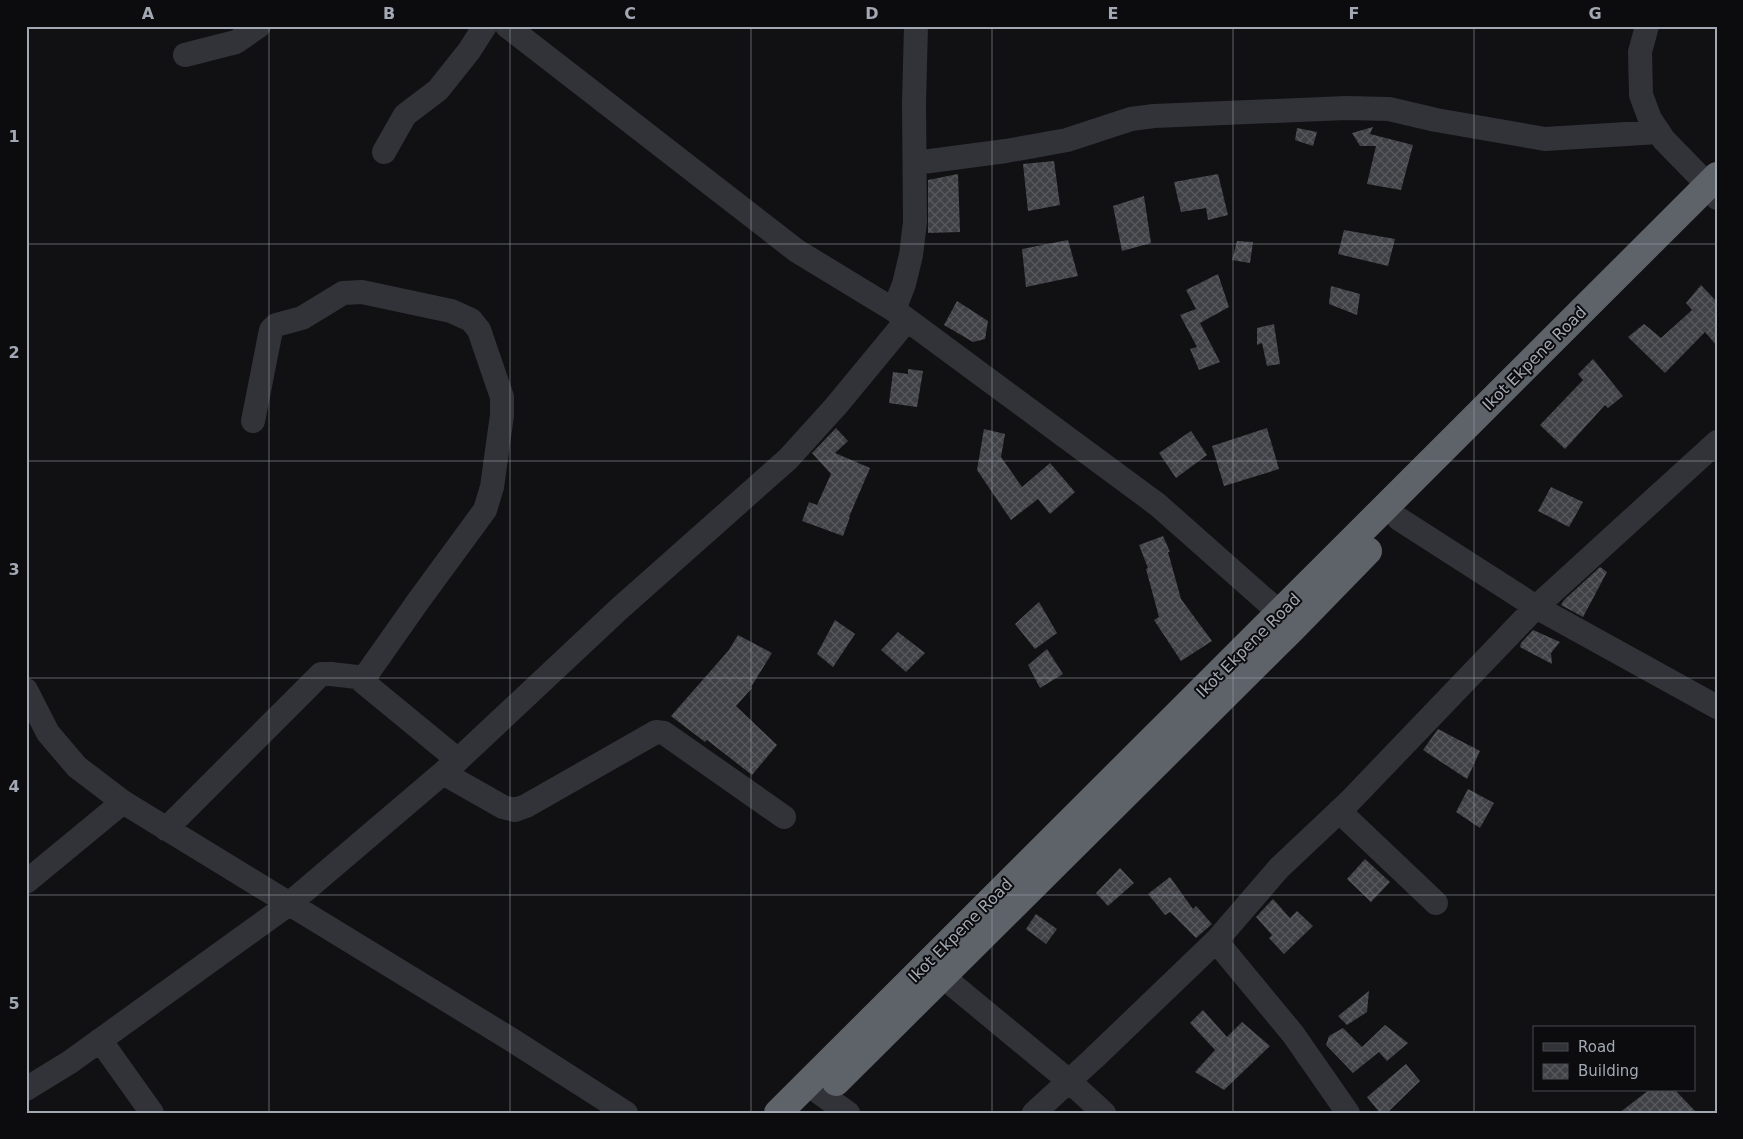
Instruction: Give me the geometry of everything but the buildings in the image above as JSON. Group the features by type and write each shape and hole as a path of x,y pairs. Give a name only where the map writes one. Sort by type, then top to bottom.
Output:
{"highway":[{"name":"Ikot Ekpene Road","path":"778,1113 811,1097 942,976 1286,621 1399,519 1715,191"},
{"name":"Ikot Ekpene Road","path":"811,1097 1715,191"}],"street":[{"path":"185,55 236,42 259,26"},
{"path":"384,152 405,115 438,90 485,26"},
{"path":"507,26 797,251 900,315 1158,505 1286,621"},
{"path":"26,1089 70,1062 289,904 450,767 619,609 788,459 836,406 900,315 915,222 914,103 916,26"},
{"path":"1647,26 1640,52 1641,95 1650,119 1664,140 1715,191"},
{"path":"915,163 1006,151 1068,140 1131,119 1154,116 1346,108 1389,109 1436,120 1545,139 1659,132"},
{"path":"253,420 271,330 276,325 302,318 343,293 362,292 451,311 471,320 479,330 502,397 502,415 492,487 484,510 362,681"},
{"path":"1034,1113 1216,941 1278,868 1339,811 1536,607 1717,442"},
{"path":"1399,519 1536,607 1717,707"},
{"path":"166,828 321,674 357,677 450,767 503,807 515,810 526,806 656,732 664,733 784,817"},
{"path":"26,690 48,732 78,767 123,802 512,1040 626,1113"},
{"path":"26,882 123,802"},
{"path":"1339,811 1436,903"},
{"path":"1216,941 1292,1034 1348,1113"},
{"path":"942,976 1069,1081 1104,1113"},
{"path":"100,1040 152,1113"},
{"path":"811,1097 848,1113"}]}
